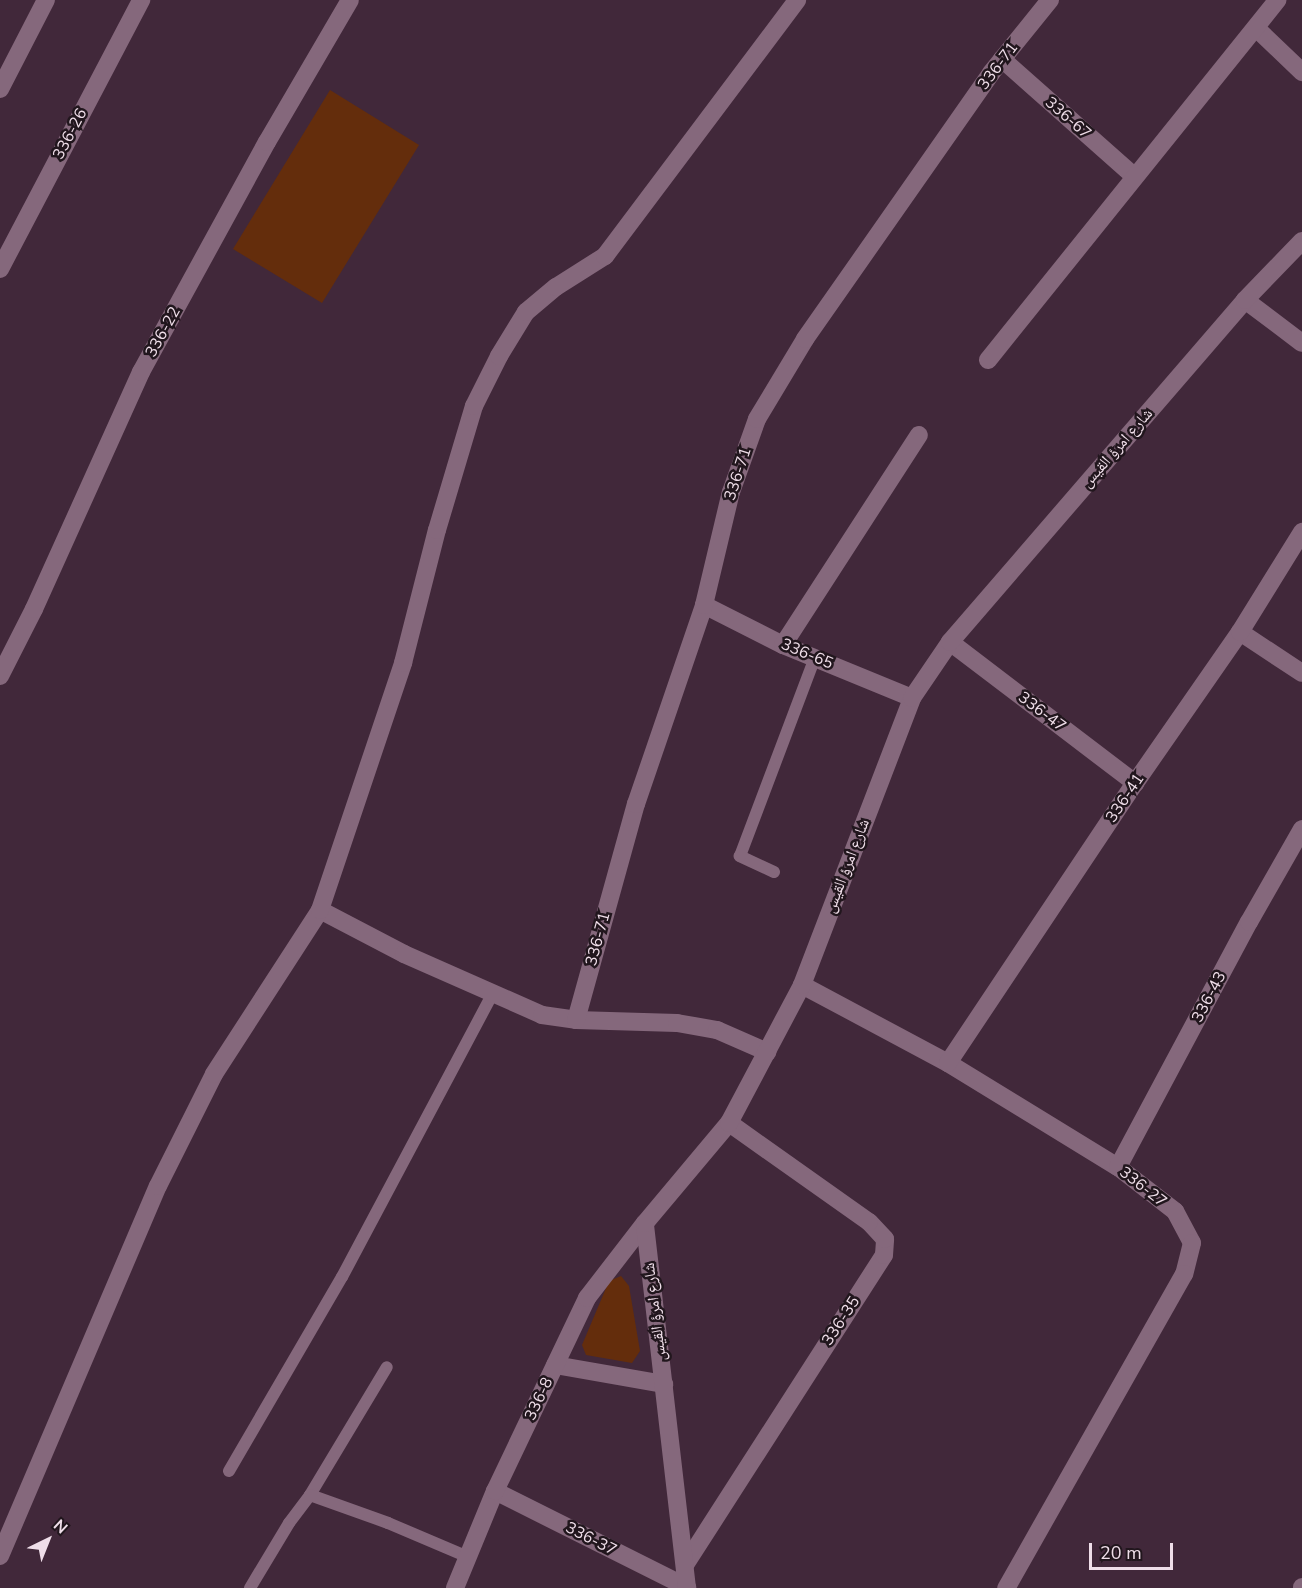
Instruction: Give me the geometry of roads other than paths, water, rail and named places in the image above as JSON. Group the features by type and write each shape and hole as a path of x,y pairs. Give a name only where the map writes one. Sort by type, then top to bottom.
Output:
{"street":[{"path":"0,88 46,0"},
{"name":"336-26","path":"0,269 141,0"},
{"name":"336-22","path":"0,676 34,609 141,372 261,152 350,0"},
{"path":"0,1556 158,1186 214,1074 320,910 403,663 437,530 474,406 499,356 526,312 556,287 605,256 797,0"},
{"name":"336-71","path":"576,1020 636,804 704,605 731,492 757,419 806,339 1002,59 1050,0"},
{"path":"988,360 1134,176 1256,28 1276,0"},
{"path":"1256,28 1302,72"},
{"name":"336-67","path":"1002,59 1134,176"},
{"name":"شارع امرؤ القيس","path":"687,1588 645,1223 729,1123 802,985 912,698 950,642 1245,300 1302,241"},
{"path":"1245,300 1302,343"},
{"path":"783,645 920,435"},
{"name":"336-41","path":"948,1063 1135,783 1240,632 1302,532"},
{"name":"336-65","path":"704,605 783,645 912,698"},
{"path":"1240,632 1302,673"},
{"name":"336-47","path":"950,642 1135,783"},
{"name":"336-43","path":"1118,1167 1249,922 1302,829"},
{"path":"320,910 404,954 542,1015 576,1020 677,1023 717,1030 767,1052"},
{"name":"336-27","path":"802,985 948,1063 1118,1167 1174,1211 1192,1243 1184,1274 1006,1588"},
{"name":"336-35","path":"685,1565 884,1255 885,1239 870,1222 729,1123"},
{"name":"336-8","path":"455,1588 495,1491 587,1298 645,1223"},
{"path":"555,1365 664,1384"},
{"name":"336-37","path":"495,1491 687,1588"}],"lane":[{"path":"774,872 740,856 815,658"},
{"path":"229,1471 342,1277 493,993"},
{"path":"250,1588 387,1368"},
{"path":"310,1495 388,1523 468,1557"}]}
